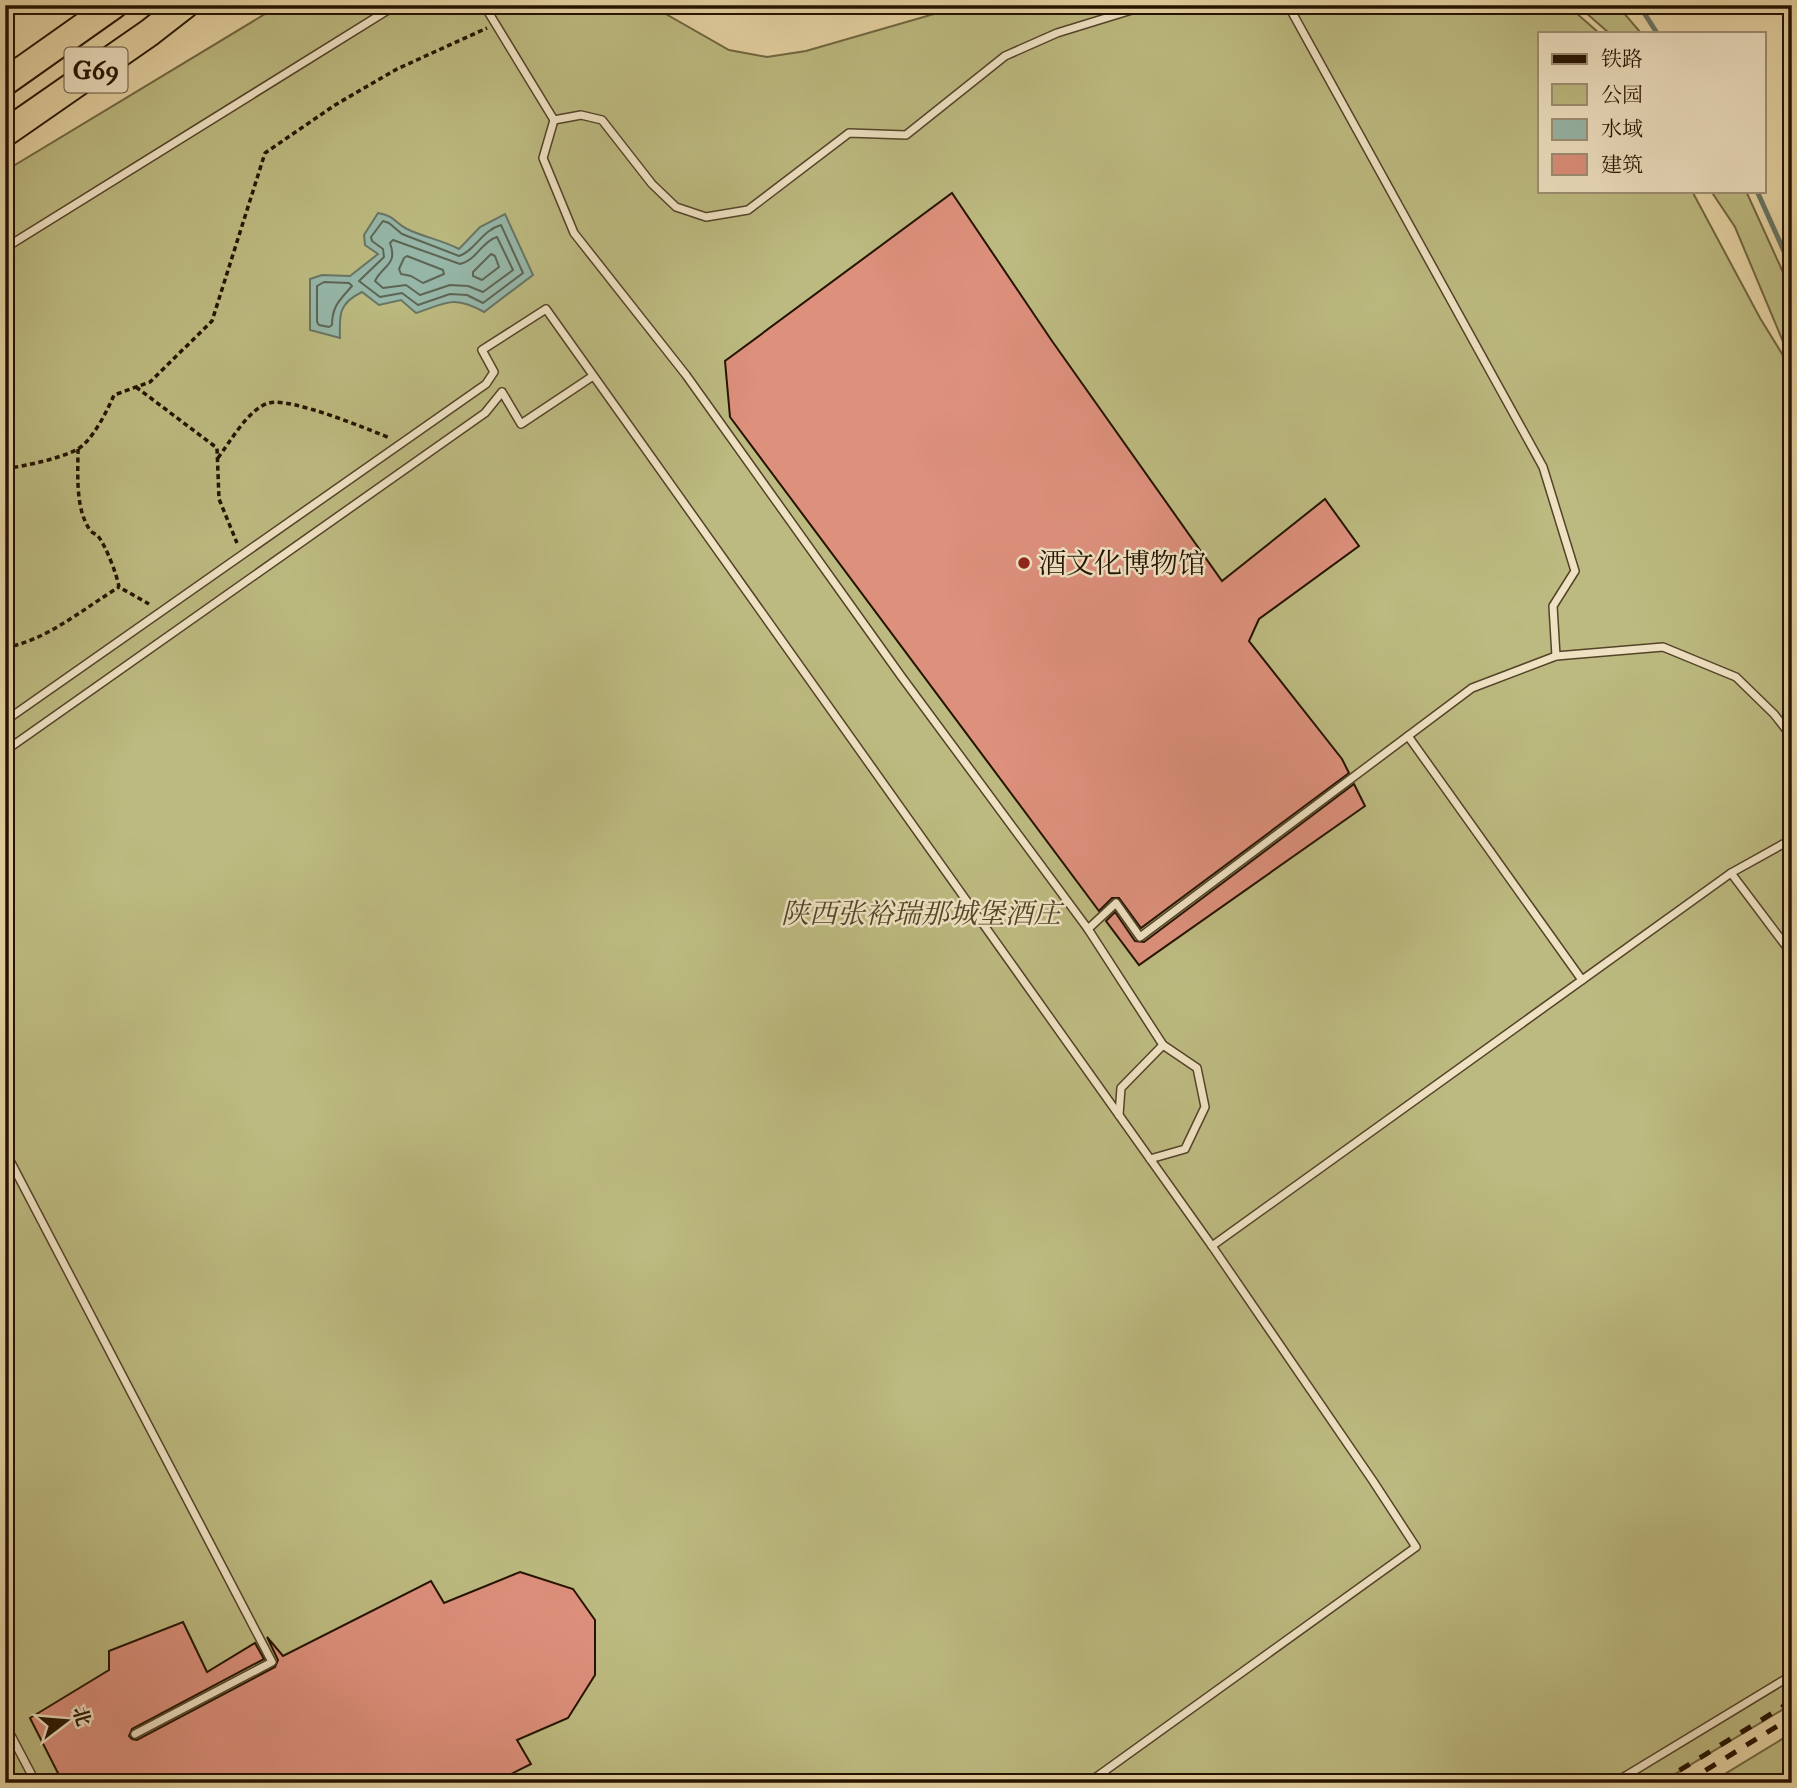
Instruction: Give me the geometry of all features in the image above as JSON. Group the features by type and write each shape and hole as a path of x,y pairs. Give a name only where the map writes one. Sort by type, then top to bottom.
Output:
{"highway":[{"name":"G69","path":"5,82 114,5"},
{"name":"G69","path":"5,133 185,5"}],"lane":[{"path":"5,248 396,5"},
{"path":"484,5 554,120 543,158 574,233 687,375 901,676 1088,929 1163,1045 1198,1068 1205,1107 1185,1149 1150,1159"},
{"path":"554,120 581,115 602,120 652,184 676,207 706,217 748,211 849,133 906,135 1005,56 1057,33 1148,5"},
{"path":"1288,5 1543,467 1575,570 1553,606 1556,656"},
{"path":"5,721 486,384 494,372 482,350 546,309 1212,1246 1416,1547 1088,1783"},
{"path":"5,751 485,413 502,392 521,424 593,376"},
{"path":"1088,929 1116,903 1140,937 1472,688 1556,656 1663,647 1736,677 1774,714 1792,737"},
{"path":"1408,736 1582,980"},
{"path":"1212,1246 1731,873 1792,839"},
{"path":"1731,873 1792,954"},
{"path":"1119,1115 1121,1088 1163,1045"},
{"path":"5,1151 272,1662 135,1734"},
{"path":"1614,1783 1792,1675"},
{"path":"5,1724 36,1783"}],"path":[{"path":"5,469 32,464 78,449 104,418 114,395 150,382 212,321 265,153 335,105 397,69 495,25"},
{"path":"136,387 217,448 219,499 242,555"},
{"path":"218,458 248,416 268,402 288,402 402,443"},
{"path":"78,449 83,515 91,532 98,536 117,577 118,587"},
{"path":"118,587 162,611"},
{"path":"5,647 19,646 55,628 118,587"}],"green space":[{"name":"陕西张裕瑞那城堡酒庄","path":"280,5 650,5 729,50 767,57 806,51 965,5 1567,5 1598,32 1538,32 1538,192 1693,192 1760,318 1792,370 1792,1704 1660,1783 5,1783 5,171"},
{"path":"1577,5 1617,5 1640,32 1608,32"},
{"path":"1712,192 1746,192 1792,292 1792,363 1735,227"},
{"path":"1792,1733 1792,1783 1710,1783"}],"water":[{"path":"378,213 413,232 459,249 480,227 505,214 533,275 484,312 465,304 450,302 416,313 401,300 379,305 362,292 349,300 342,310 340,338 310,330 310,279 322,275 350,276 378,254 365,245 364,235"}],"building":[{"name":"酒文化博物馆","path":"952,193 1052,341 1222,581 1325,499 1359,546 1259,619 1249,641 1342,759 1349,773 1141,928 1119,898 1112,898 1099,911 730,417 725,361"},
{"path":"1354,784 1365,806 1139,965 1106,921 1115,912 1135,941 1144,942"},
{"path":"520,1572 573,1589 595,1620 595,1675 568,1718 517,1740 531,1764 493,1783 63,1783 30,1718 109,1670 109,1651 183,1622 207,1672 255,1643 264,1659 132,1729 129,1736 137,1740 275,1667 278,1660 267,1637 283,1656 431,1581 444,1603"}],"waterway":[{"path":"1639,5 1656,32"},
{"path":"1757,192 1792,269"}],"railway":[{"path":"1659,1783 1792,1701"},
{"path":"1685,1783 1792,1717"}],"place":[{"name":"酒文化博物馆","path":"1024,563"}]}
